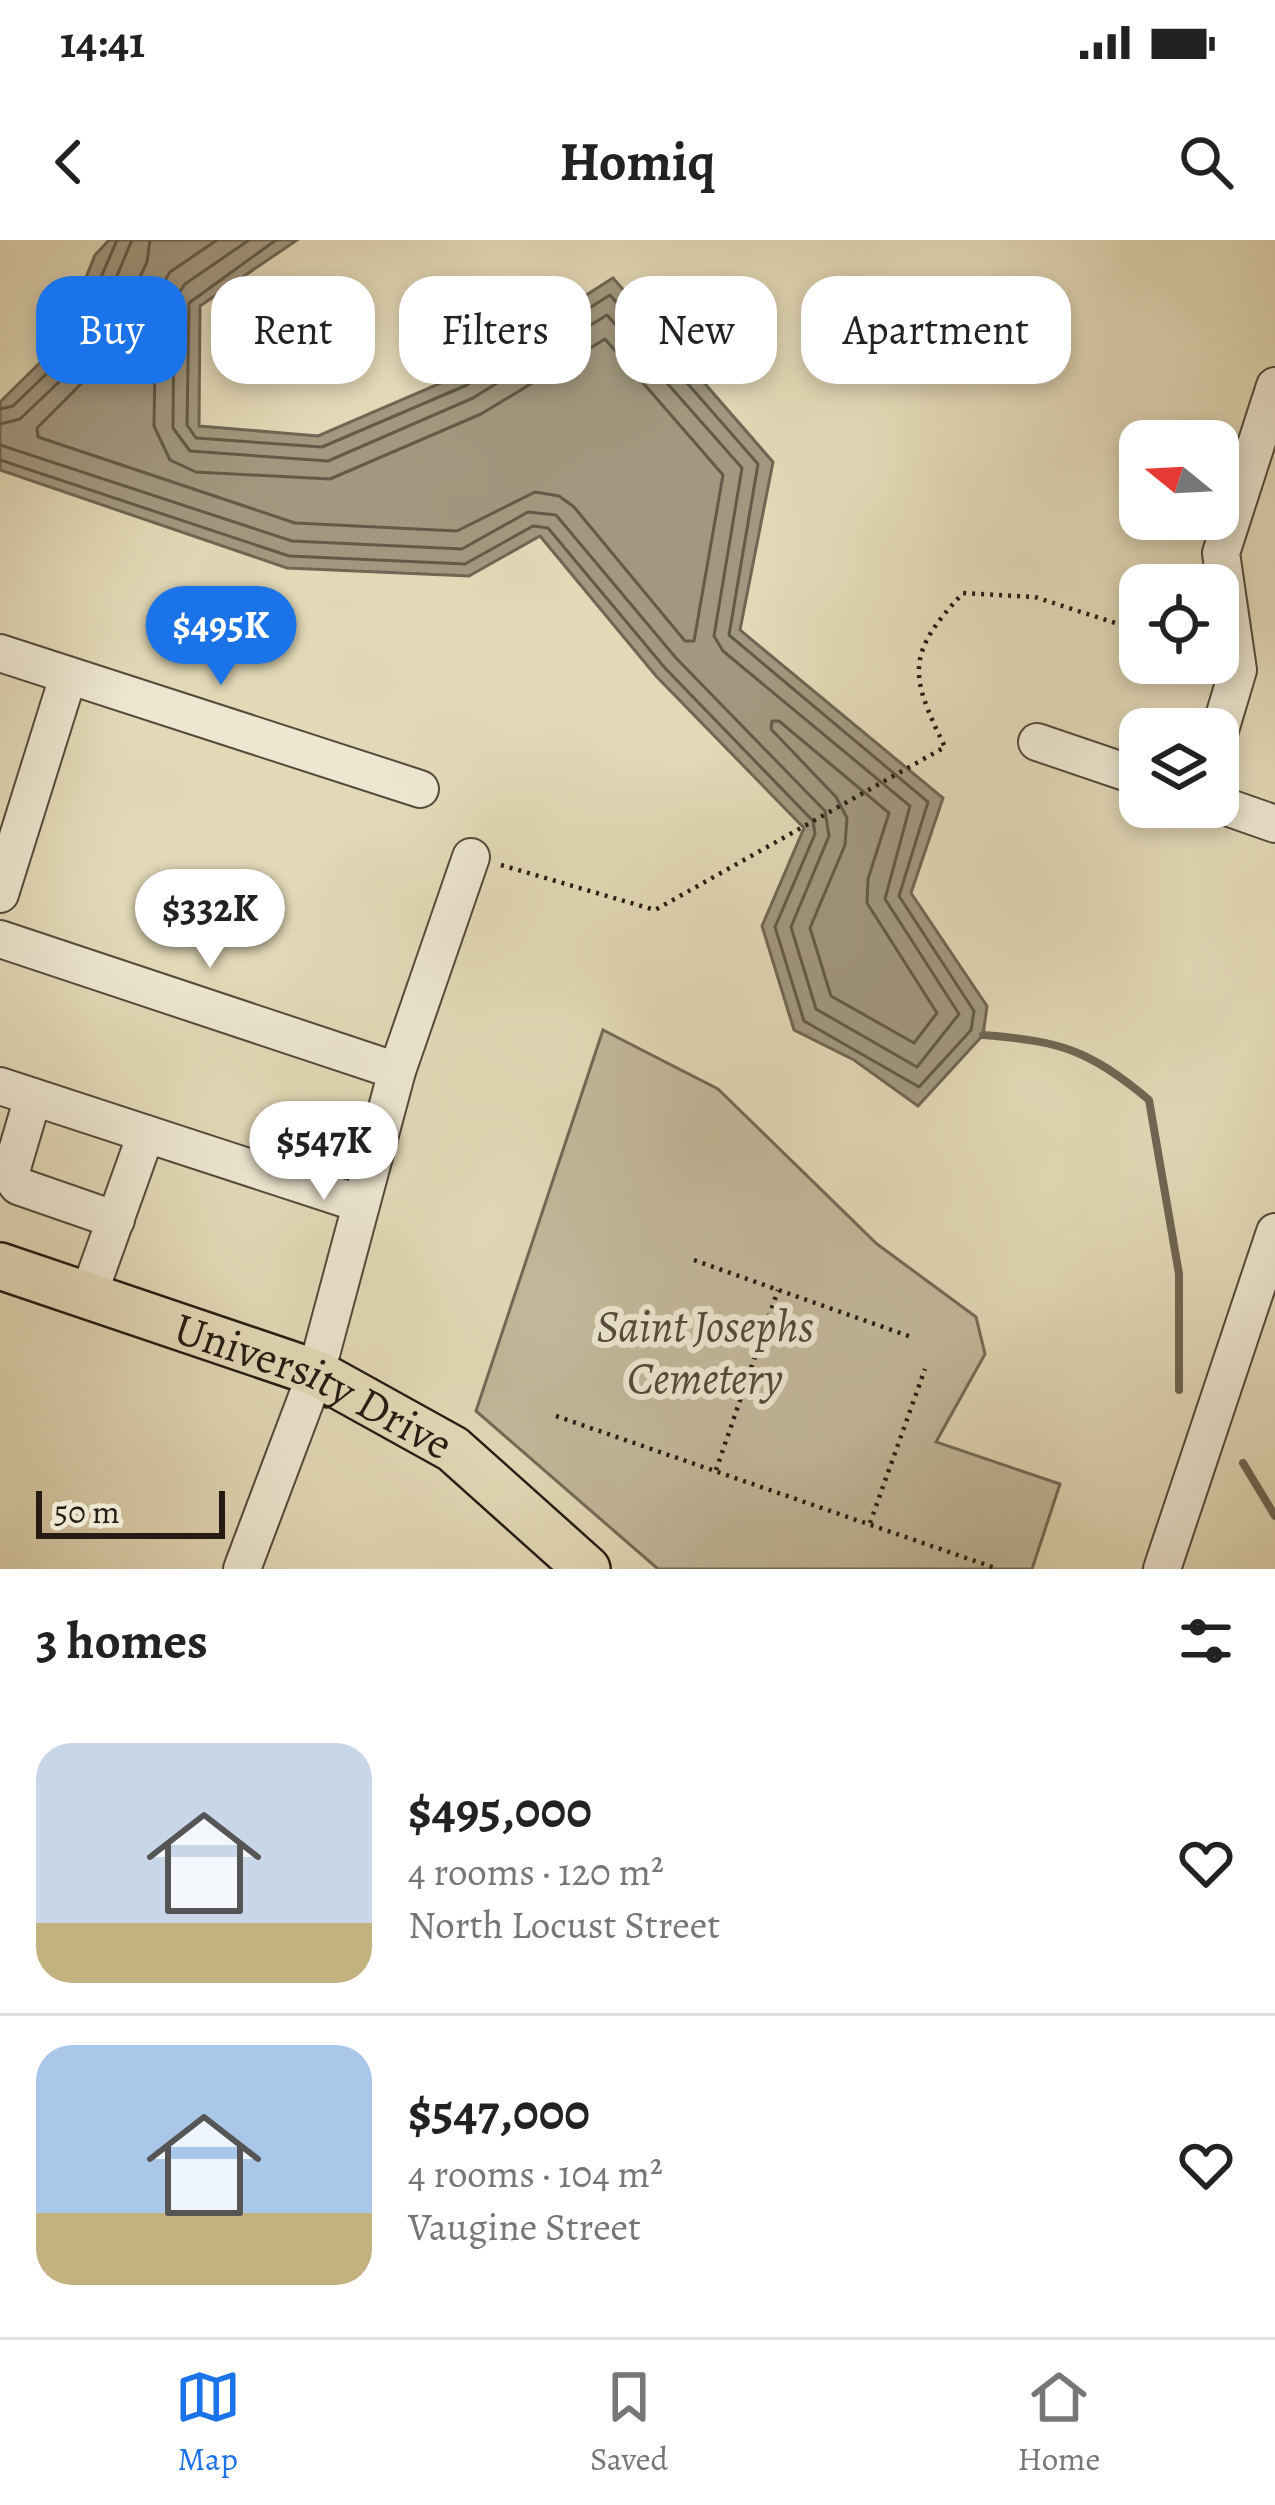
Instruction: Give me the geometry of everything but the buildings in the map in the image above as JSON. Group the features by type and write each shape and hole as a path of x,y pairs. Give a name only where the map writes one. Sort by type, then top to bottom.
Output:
{"main road":[{"name":"University Drive","path":"0,1266 316,1373 453,1449 587,1569"}],"street":[{"path":"1226,708 1238,670 1221,554 1275,386"},
{"path":"0,653 420,789"},
{"path":"0,894 68,677"},
{"path":"1037,742 1119,770"},
{"path":"1239,811 1275,824"},
{"path":"242,1569 316,1373 397,1071 471,856"},
{"path":"0,938 397,1071"},
{"path":"116,1220 18,1186 10,1175 16,1092 361,1204"},
{"path":"88,1296 146,1134"},
{"path":"1162,1569 1275,1232"}],"path":[{"path":"471,856 655,910 945,747 917,690 925,634 963,593 1035,597 1119,624"},
{"path":"694,1261 914,1338"},
{"path":"716,1470 778,1290"},
{"path":"870,1523 925,1370"},
{"path":"556,1416 998,1569"}],"green space":[{"name":"Saint Josephs Cemetery","path":"603,1030 718,1089 877,1244 976,1317 985,1354 936,1442 1060,1484 1032,1569 658,1569 476,1411"}],"water":[{"path":"109,240 297,240 244,276 211,276 211,299 200,306 199,426 318,436 439,384 591,384 591,292 613,278 615,384 705,384 773,462 740,630 943,798 911,893 987,1006 983,1035 918,1106 854,1060 794,1030 762,926 804,828 656,676 540,536 469,576 287,568 0,470 0,402 36,367 36,384 187,384 187,276 87,276 95,255"}],"waterway":[{"path":"983,1035 1073,1051 1149,1100 1179,1274 1179,1390"},
{"path":"1243,1463 1275,1516"}]}
